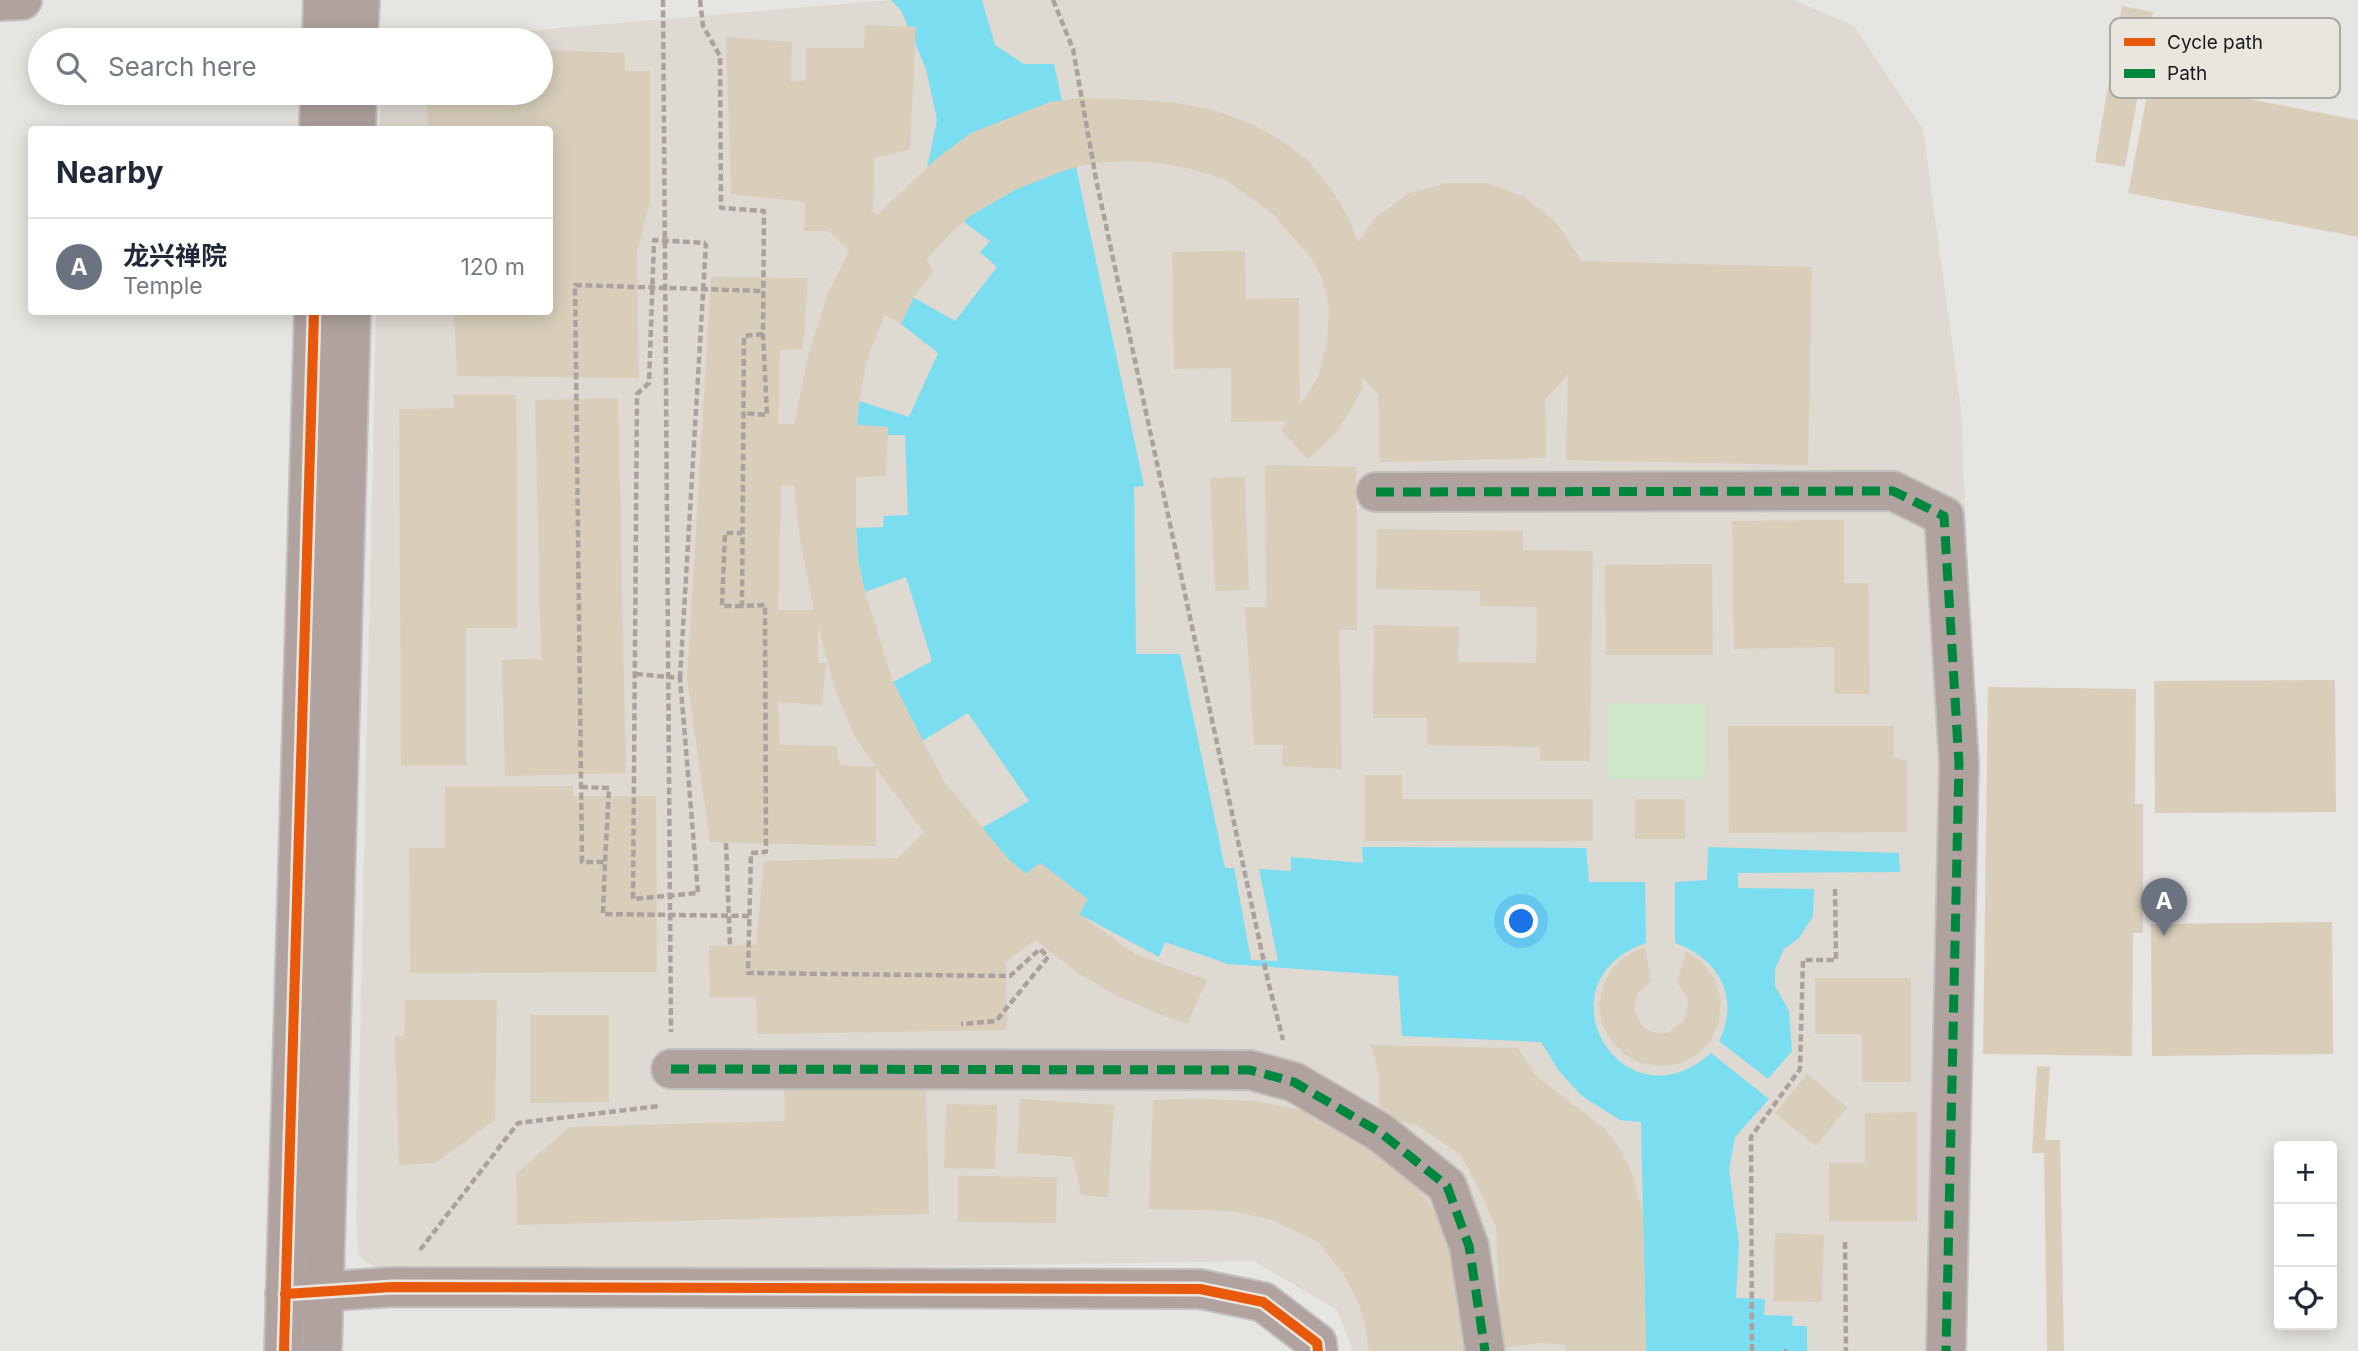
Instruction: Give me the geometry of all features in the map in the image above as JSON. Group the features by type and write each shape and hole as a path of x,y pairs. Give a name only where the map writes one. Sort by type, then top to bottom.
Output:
{"street":[{"path":"0,1 22,0"},
{"path":"322,28 323,0"},
{"path":"359,28 360,0"},
{"path":"319,126 320,105"},
{"path":"356,126 357,105"},
{"path":"284,1351 314,315"},
{"path":"322,1351 351,315"},
{"path":"1376,492 1893,491 1944,516 1959,764 1946,1351"},
{"path":"671,1069 1250,1070 1294,1082 1381,1133 1447,1186 1469,1246 1485,1351"},
{"path":"285,1294 392,1287 1200,1289 1262,1302 1317,1343 1318,1351"}],"path":[{"path":"392,1287 518,1123 672,1105 663,0"},
{"path":"700,0 703,26 720,57 721,208 764,211 763,334 767,415 743,413"},
{"path":"1053,0 1073,49 1096,180 1268,981 1294,1082"},
{"path":"654,240 706,243 680,678 698,893 633,899 636,674 637,394 649,383 654,240"},
{"path":"605,862 582,862 575,285 764,291"},
{"path":"742,606 744,336 763,334"},
{"path":"742,533 725,533 722,606 765,605 766,852 751,853 748,973 1010,976 1040,949 1048,957 996,1021 961,1024"},
{"path":"636,674 680,678"},
{"path":"581,787 609,788 603,914 749,915"},
{"path":"726,843 730,946"},
{"path":"1752,1351 1751,1138 1800,1069 1803,960 1836,960 1835,889"},
{"path":"1845,1242 1846,1351"}],"shaded area":[{"path":"890,0 1794,0 1854,26 1923,129 1961,408 1974,725 1965,1351 1353,1351 1337,1310 1254,1261 386,1275 359,1256 356,1221 376,315 553,315 553,126 380,126 380,109 382,105 553,105 553,28"}],"green space":[{"path":"1608,703 1706,704 1705,780 1607,779"}],"water":[{"path":"891,0 982,0 995,45 1024,64 1054,64 1144,486 1134,487 1136,654 1180,654 1225,868 1234,868 1251,960 1278,961 1259,869 1291,871 1291,857 1363,863 1362,847 1586,848 1589,882 1645,882 1646,943 1613,962 1597,988 1594,1016 1604,1042 1622,1063 1648,1075 1678,1073 1711,1053 1769,1099 1735,1137 1729,1169 1739,1244 1736,1298 1765,1299 1764,1315 1793,1316 1792,1326 1807,1326 1807,1351 1646,1351 1641,1122 1620,1120 1582,1096 1559,1071 1541,1042 1402,1036 1398,976 1228,964 1165,942 1159,957 1079,914 1087,899 1040,863 1026,874 1009,860 982,828 1029,801 968,713 922,741 893,682 932,661 906,577 865,592 858,561 856,528 883,527 884,516 908,515 905,435 887,435 888,427 857,425 859,401 909,417 938,353 901,324 913,297 955,321 997,267 980,252 990,241 965,223 927,168 937,120 926,69 901,10"},
{"path":"1708,847 1899,853 1900,872 1738,873 1738,888 1814,889 1813,916 1799,938 1784,949 1775,969 1775,986 1789,1011 1792,1051 1768,1079 1719,1041 1727,1009 1721,981 1703,958 1675,943 1675,882 1707,880"}],"building":[{"path":"2122,6 2153,12 2152,18 2120,18"},
{"path":"865,25 916,27 910,149 874,158 873,210 869,209 877,215 936,159 971,133 1050,102 1078,98 1143,100 1178,103 1216,111 1252,124 1280,140 1308,160 1334,193 1358,242 1375,218 1408,194 1446,183 1487,183 1524,197 1556,222 1580,261 1812,267 1808,465 1566,460 1568,374 1545,400 1546,458 1380,462 1378,394 1363,378 1362,389 1335,434 1308,459 1281,430 1287,421 1231,422 1231,368 1174,369 1172,252 1245,251 1246,299 1299,298 1300,405 1318,378 1327,343 1329,308 1323,280 1311,258 1273,214 1225,179 1162,163 1092,163 1017,189 970,216 927,259 933,272 916,293 901,324 885,315 868,356 857,425 888,427 886,476 856,477 858,561 865,592 893,682 943,780 1009,860 1026,874 1040,863 1088,899 1079,914 1135,954 1207,980 1187,1024 1114,994 1078,973 1035,940 1006,962 1007,1030 757,1034 756,997 710,997 709,946 756,945 764,861 898,858 924,832 876,768 876,846 710,842 687,679 711,277 808,278 803,349 780,350 778,424 794,424 809,352 828,293 849,251 829,231 804,231 805,202 731,194 726,37 792,42 791,82 806,80 806,48 864,48","holes":["781,485 794,486 800,540 814,610 778,610","818,626 836,692 855,737 876,767 840,765 836,746 780,745 778,702 822,705 826,663 818,663"]},
{"path":"553,50 625,53 625,71 650,71 650,202 637,253 639,378 457,376 454,315 553,315 553,126 429,126 427,105 553,105"},
{"path":"2110,75 2110,98 2137,98 2125,167 2095,162"},
{"path":"2146,98 2244,98 2358,120 2358,237 2128,193"},
{"path":"454,395 516,395 517,628 466,628 466,765 401,765 399,409 454,408"},
{"path":"618,398 626,773 505,776 502,660 541,659 535,400"},
{"path":"1265,465 1356,467 1357,630 1339,630 1342,769 1282,766 1283,745 1254,745 1245,607 1266,607"},
{"path":"1245,477 1249,590 1215,591 1210,478"},
{"path":"1844,520 1844,583 1868,583 1870,694 1834,694 1834,647 1734,649 1732,521"},
{"path":"1377,529 1523,531 1523,550 1593,551 1590,761 1540,761 1540,747 1427,745 1427,718 1373,718 1374,625 1459,627 1458,662 1536,663 1537,607 1480,606 1480,591 1376,589"},
{"path":"1712,564 1713,655 1606,655 1605,565"},
{"path":"2335,680 2336,812 2155,813 2154,681"},
{"path":"1988,687 2136,689 2135,804 2143,804 2143,933 2133,933 2132,1056 1983,1054"},
{"path":"1728,726 1894,726 1894,757 1907,761 1907,832 1729,833"},
{"path":"1365,775 1402,775 1402,799 1593,799 1593,841 1365,841"},
{"path":"573,786 573,796 656,796 657,972 410,973 409,848 445,848 445,787"},
{"path":"1635,799 1685,799 1685,839 1635,839"},
{"path":"2332,922 2333,1054 2152,1056 2151,924"},
{"path":"1645,947 1651,981 1638,992 1634,1010 1642,1026 1660,1034 1669,1032 1684,1021 1687,997 1677,983 1686,951 1703,963 1715,980 1721,1000 1719,1021 1711,1040 1696,1055 1679,1064 1660,1066 1641,1063 1624,1054 1611,1040 1602,1024 1599,1005 1603,986 1612,969 1626,956"},
{"path":"1815,978 1911,978 1911,1082 1862,1082 1862,1034 1815,1034"},
{"path":"405,1000 497,1000 495,1120 435,1163 399,1165 395,1036 404,1036"},
{"path":"530,1015 609,1015 609,1102 530,1103"},
{"path":"1371,1045 1518,1048 1536,1076 1605,1129 1622,1152 1632,1174 1643,1214 1646,1351 1565,1351 1566,1345 1539,1343 1499,1348 1496,1228 1461,1155 1416,1125 1380,1117 1379,1075"},
{"path":"2037,1066 2050,1067 2045,1140 2060,1140 2064,1351 2047,1351 2044,1153 2032,1153"},
{"path":"1807,1074 1847,1107 1816,1146 1775,1113"},
{"path":"926,1082 929,1214 517,1225 516,1174 569,1127 785,1121 784,1086"},
{"path":"1020,1099 1114,1105 1108,1197 1081,1195 1073,1157 1017,1153"},
{"path":"1153,1100 1254,1101 1314,1112 1338,1125 1410,1177 1441,1225 1454,1265 1463,1351 1369,1351 1365,1324 1357,1299 1342,1272 1318,1242 1272,1220 1233,1211 1149,1209"},
{"path":"946,1104 997,1105 995,1169 944,1168"},
{"path":"1917,1112 1917,1221 1829,1221 1829,1163 1865,1163 1865,1113"},
{"path":"958,1176 1057,1177 1056,1223 958,1222"},
{"path":"1775,1233 1824,1235 1822,1302 1774,1301"}],"marked path":[{"path":"1376,492 1893,491 1944,516 1959,764 1946,1351"},
{"path":"671,1069 1250,1070 1294,1082 1381,1133 1447,1186 1469,1246 1485,1351"}],"cycle path":[{"path":"284,1351 314,315"},
{"path":"285,1294 392,1287 1200,1289 1263,1302 1317,1343 1318,1351"}],"place":[{"name":"龙兴禅院","path":"2164,936"}]}
